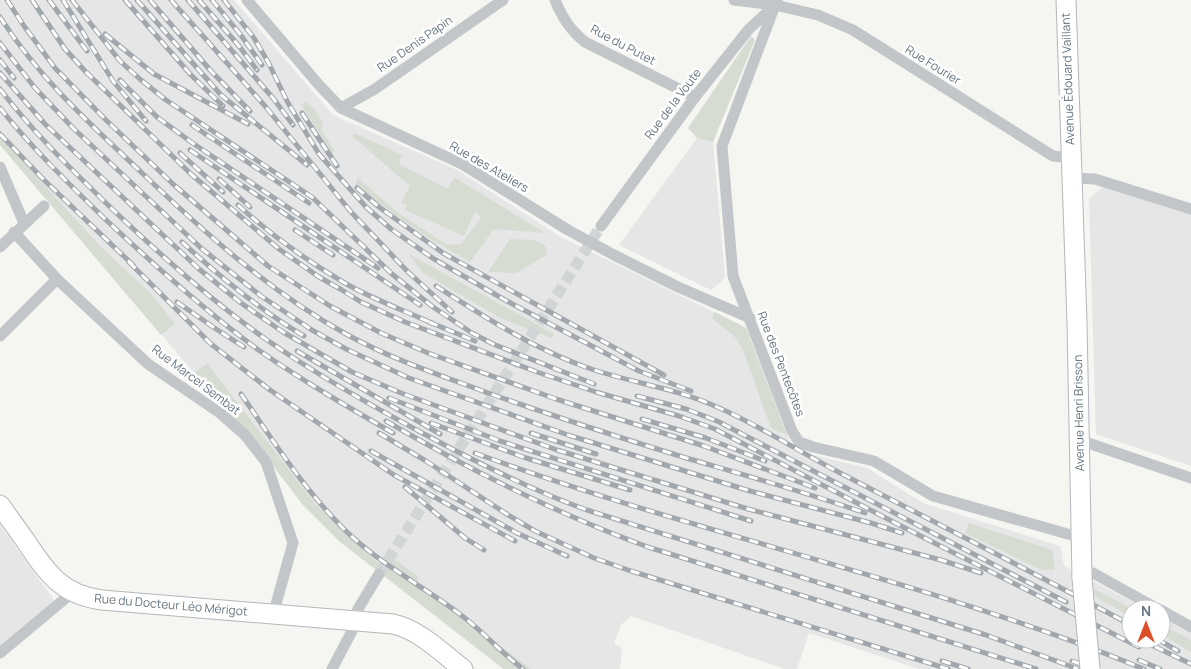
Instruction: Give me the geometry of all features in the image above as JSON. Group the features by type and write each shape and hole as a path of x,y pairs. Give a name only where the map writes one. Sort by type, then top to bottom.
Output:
{"main road":[{"name":"Avenue Édouard Vaillant","path":"1066,0 1071,158"},
{"name":"Avenue Henri Brisson","path":"1071,158 1082,574 1090,669"},
{"name":"Rue du Docteur Léo Mérigot","path":"0,505 47,572 73,592 86,597 102,600 393,624 410,630 463,669"}],"street":[{"name":"Rue des Ateliers","path":"247,0 341,108 462,164 568,230 614,255 678,287 750,318"},
{"name":"Rue Denis Papin","path":"341,108 375,89 503,0"},
{"name":"Rue du Putet","path":"555,0 567,24 585,42 695,97"},
{"name":"Rue Fourier","path":"734,0 776,3 818,15 853,30 1053,156 1071,158"},
{"name":"Rue de la Voute","path":"601,226 695,97 749,29 776,3"},
{"name":"Rue des Pentecôtes","path":"776,3 722,146 733,276 792,431 799,442 874,461 933,496 1082,538"},
{"path":"0,167 24,223"},
{"path":"1071,178 1095,179 1191,209"},
{"path":"0,247 44,206"},
{"name":"Rue Marcel Sembat","path":"14,232 57,279 148,364 220,413 245,435 266,462 293,543 273,615"},
{"path":"0,336 57,279"},
{"path":"1079,443 1088,443 1191,478"},
{"path":"1082,574 1093,573 1140,599"},
{"path":"332,669 352,631 358,609 379,574"},
{"path":"0,653 73,592"},
{"path":"1171,616 1191,627"}],"shaded area":[{"path":"0,0 234,0 333,115 457,170 561,237 746,328 793,450 867,468 923,503 1060,546 1064,566 1127,599 1121,599 1121,649 1171,649 1171,622 1191,633 1191,669 919,669 809,633 797,669 785,669 631,616 621,625 614,644 622,648 620,669 503,669 339,541 303,505 274,467 0,145"},
{"path":"751,36 755,40 713,142 697,138 688,128"},
{"path":"306,102 315,110 323,124 321,129 334,151 332,156 301,104"},
{"path":"354,133 402,155 399,164 448,189 454,177 545,233 494,229 470,262 427,237 355,186 358,178 397,212 447,245 461,244 481,218 475,211 464,236 405,210 407,205 401,203 410,186 352,136"},
{"path":"0,137 100,246 152,295 175,324 161,335 0,145"},
{"path":"697,138 713,142 725,278 711,290 619,245"},
{"path":"1103,187 1183,212 1191,204 1191,466 1096,434 1089,198"},
{"path":"510,239 534,240 545,246 547,251 545,256 516,273 488,272"},
{"path":"409,254 554,334 551,338 502,319 423,273"},
{"path":"715,312 746,328 787,435 771,428 743,350 736,338 712,318"},
{"path":"207,363 315,504 378,563 387,553 418,577 418,584 531,669 504,669 339,541 303,505 274,467 194,373"},
{"path":"969,523 1052,550 1055,570 1042,570 965,533"},
{"path":"0,525 56,603 0,648"},
{"path":"1094,589 1121,603 1121,611 1095,596"},
{"path":"1171,629 1191,640 1191,652 1171,640"}],"tunnel":[{"path":"379,574 601,226"}],"railway":[{"path":"7,0 55,68 173,184 268,266 330,306 381,333 428,353 556,399 704,446 815,488"},
{"path":"32,0 65,49 85,71 192,175 279,249 319,277 361,302 405,322 537,372 715,429 1121,638"},
{"path":"49,0 87,51"},
{"path":"63,0 113,81 146,121"},
{"path":"72,0 120,61 141,80 166,100 312,197 392,274 433,307 472,333 493,344 594,384"},
{"path":"125,0 191,75 223,106"},
{"path":"137,0 221,95 307,165"},
{"path":"150,0 211,71 250,111"},
{"path":"171,0 265,106 351,212 408,272 452,312"},
{"path":"188,0 273,98 293,125"},
{"path":"199,0 257,70"},
{"path":"212,0 262,65"},
{"path":"224,0 254,38 288,103 319,154 366,207 391,229 434,259 505,300 639,371 691,391"},
{"path":"0,17 48,80 102,135 189,217 264,280 290,299 346,334 398,359 512,402 634,442 865,513"},
{"path":"105,34 154,74 248,124"},
{"path":"0,43 35,88 73,128 201,248 261,296 312,330 346,349 409,378 568,435 750,491 902,533"},
{"path":"0,60 14,78"},
{"path":"0,73 45,124 199,269 241,303 283,332 352,372 401,393 557,450 748,509 941,560 981,573"},
{"path":"120,80 157,117 191,142 378,268"},
{"path":"0,89 38,134 108,205 185,276 246,325 325,378 465,456 505,476 587,510 986,635 1078,669"},
{"path":"0,108 37,151 91,205 200,304 276,362 393,433"},
{"path":"302,113 337,166"},
{"path":"192,125 309,203"},
{"path":"0,134 44,180 133,265"},
{"path":"190,150 420,305"},
{"path":"180,153 223,192"},
{"path":"219,179 250,207"},
{"path":"357,188 379,207 443,253 664,375"},
{"path":"238,205 315,265 376,299 434,324"},
{"path":"295,230 333,255"},
{"path":"182,242 241,292 304,336"},
{"path":"129,262 211,344 270,390 394,475 515,541"},
{"path":"436,286 493,322 552,353 609,375 687,395 733,414 828,467 1121,620"},
{"path":"177,302 244,347"},
{"path":"429,322 475,341"},
{"path":"297,351 440,434"},
{"path":"241,394 299,478 352,537 381,560 466,619 523,669"},
{"path":"637,396 686,409 717,421 1066,602"},
{"path":"389,398 500,441 751,521"},
{"path":"642,419 706,438 765,461"},
{"path":"386,421 450,457 547,506 648,547 1036,669"},
{"path":"431,423 523,457 630,490"},
{"path":"379,433 535,531 594,558 948,669"},
{"path":"531,433 596,454"},
{"path":"371,451 517,533 567,556"},
{"path":"475,453 558,482 979,609 1062,637 1144,669"},
{"path":"405,487 465,538 484,550"},
{"path":"1171,647 1178,651"},
{"path":"1160,649 1191,664"},
{"path":"1139,660 1160,669"},
{"path":"942,661 968,669"},
{"path":"1072,661 1095,669"}]}
